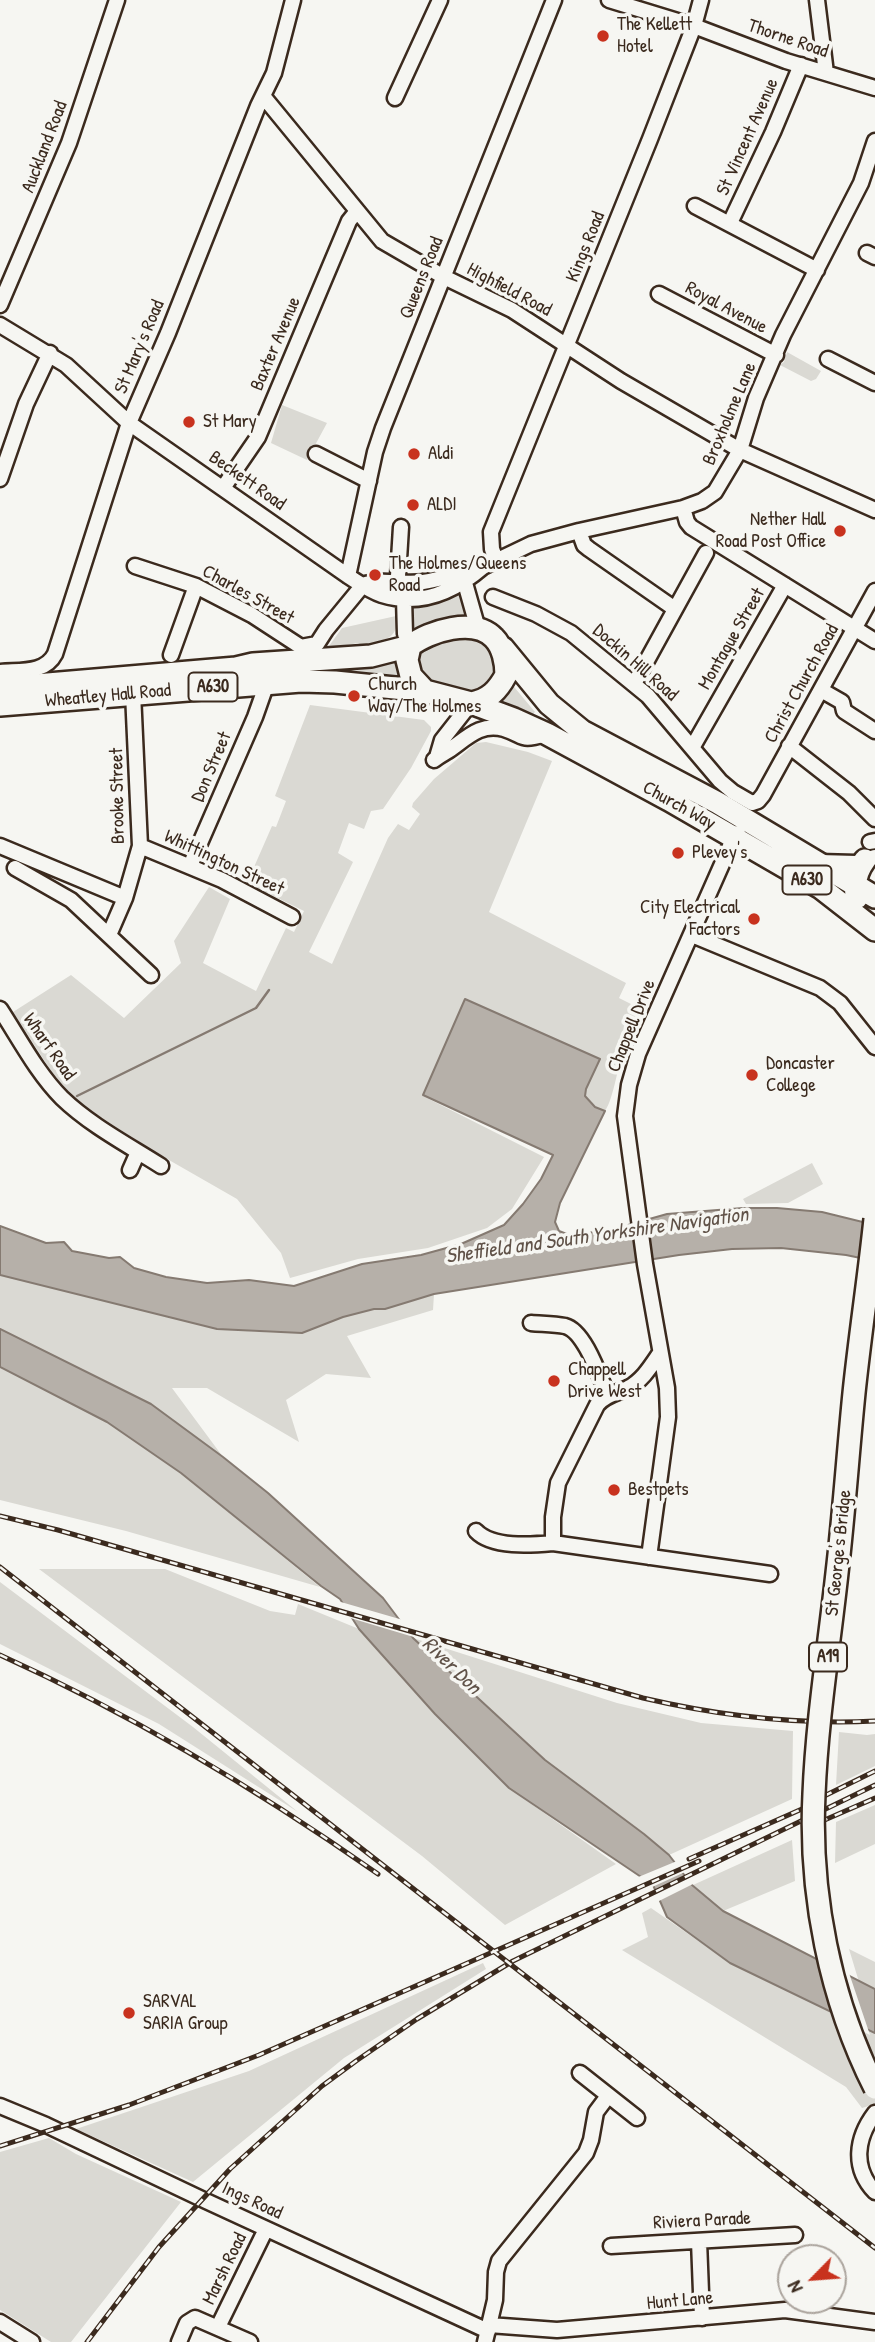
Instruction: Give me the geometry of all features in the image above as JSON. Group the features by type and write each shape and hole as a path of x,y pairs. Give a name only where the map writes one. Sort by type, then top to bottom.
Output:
{"highway":[{"name":"Wheatley Hall Road","path":"0,688 236,668 253,664 371,656 407,640 460,628 478,629"},
{"path":"471,703 496,692 506,675 506,665 497,641 478,629"},
{"path":"407,640 407,660 411,676 435,694"},
{"name":"Church Way","path":"497,641 549,704 582,730 760,828 875,897"},
{"path":"253,664 288,656 298,649"},
{"name":"Wheatley Hall Road","path":"0,705 301,681 335,682 435,694 471,703"},
{"name":"Church Way","path":"471,703 546,734 734,837 821,888 875,930"},
{"path":"871,850 860,867 855,884 857,897 875,922"},
{"name":"St George's Bridge","path":"875,1219 823,1692 814,1794 814,1848 817,1887 830,1963 853,2039 875,2088"},
{"name":"St George's Bridge","path":"875,1334 831,1738 825,1840 840,1951 851,1994 875,2059"}],"street":[{"name":"Auckland Road","path":"0,305 69,143 117,0"},
{"name":"St Mary's Road","path":"0,672 40,669 52,661 129,423 274,73 293,0"},
{"path":"395,98 440,0"},
{"name":"Queens Road","path":"348,576 383,428 554,0"},
{"name":"Thorne Road","path":"609,0 875,88"},
{"name":"Kings Road","path":"490,563 491,532 694,26 701,0"},
{"path":"817,0 826,72"},
{"name":"St Vincent Avenue","path":"730,223 801,65"},
{"name":"Highfield Road","path":"263,96 382,241 444,277 512,310 621,381 740,450 875,510"},
{"name":"Broxholme Lane","path":"490,563 531,544 683,508 715,492 740,450 757,398 783,335 861,183 875,141"},
{"path":"695,206 817,270"},
{"name":"Baxter Avenue","path":"223,488 258,437 349,221 357,211"},
{"name":"Royal Avenue","path":"659,294 776,355"},
{"name":"Beckett Road","path":"0,325 66,365 129,423 363,585"},
{"path":"0,479 5,449 50,354"},
{"path":"828,359 875,383"},
{"path":"316,454 369,481"},
{"path":"683,508 691,527 875,641"},
{"path":"401,527 398,576 407,640"},
{"path":"579,531 584,545 675,610"},
{"path":"634,684 706,553"},
{"path":"402,592 490,563"},
{"path":"298,649 315,645 363,585 372,581 402,592 446,593 465,583 490,563"},
{"name":"Charles Street","path":"135,566 196,586 251,615 298,649"},
{"path":"440,578 465,583"},
{"path":"465,583 478,629"},
{"name":"Montague Street","path":"692,748 785,585"},
{"path":"171,655 196,586"},
{"name":"Christ Church Road","path":"763,795 875,591"},
{"name":"Dockin Hill Road","path":"493,597 536,614 571,633 634,684 663,712 733,792 752,803 763,795"},
{"name":"Don Street","path":"190,866 255,717 267,683"},
{"path":"821,690 842,702 844,711 875,731"},
{"name":"Brooke Street","path":"109,934 125,898 139,846 133,693"},
{"path":"435,694 450,715 447,733"},
{"path":"471,703 440,743 435,759 467,735 481,730 503,729 521,738 546,734"},
{"path":"789,746 849,793 875,819"},
{"path":"734,837 746,830 760,828"},
{"name":"Chappell Drive","path":"649,1557 668,1417 667,1392 645,1264 625,1116 629,1085 638,1054 734,837"},
{"path":"0,846 125,898"},
{"name":"Whittington Street","path":"139,846 190,866 292,917"},
{"path":"817,862 856,863 871,850"},
{"path":"15,868 71,900 151,975"},
{"path":"692,935 820,988 840,1003 875,1047"},
{"name":"Wharf Road","path":"0,1009 47,1081 61,1097 74,1109 161,1166"},
{"path":"130,1170 138,1152"},
{"path":"531,1323 566,1326 575,1330 584,1343 608,1396"},
{"path":"552,1543 558,1483 597,1405 640,1379 660,1353"},
{"path":"640,1379 654,1378 667,1392"},
{"path":"476,1531 490,1541 527,1545 552,1543 770,1574"},
{"path":"580,2073 637,2118"},
{"path":"487,2333 495,2300 496,2272 503,2253 586,2152 596,2112 608,2096"},
{"name":"Ings Road","path":"0,2106 46,2124 487,2333"},
{"path":"875,2113 861,2138 858,2152 861,2169 875,2192"},
{"name":"Marsh Road","path":"218,2327 266,2229"},
{"name":"Riviera Parade","path":"611,2245 795,2235"},
{"path":"699,2241 702,2318"},
{"name":"Hunt Lane","path":"487,2333 556,2330 785,2310 875,2322"},
{"path":"178,2342 187,2323 200,2318 250,2342"},
{"path":"0,2322 32,2342"}],"shaded area":[{"path":"787,352 821,371 816,379 811,381 780,365"},
{"path":"282,405 327,423 307,460 271,443"},
{"path":"462,592 472,622 414,633 413,604"},
{"path":"396,616 395,630 388,638 362,646 358,643 347,645 345,650 324,653 342,628"},
{"path":"454,638 477,638 491,646 498,667 495,678 488,685 480,689 459,691 424,679 418,664 420,654 434,643"},
{"path":"400,656 406,683 290,675 310,668"},
{"path":"510,682 535,712 533,714 499,699"},
{"path":"310,705 424,720 431,727 431,731 411,768 383,809 371,811 364,829 349,823 338,853 353,862 309,952 332,964 388,838 398,824 409,830 420,814 412,807 413,803 434,779 476,743 486,742 552,761 489,912 626,983 619,998 643,1010 625,1046 605,1111 596,1107 585,1096 600,1059 465,999 423,1096 544,1157 512,1209 487,1228 428,1248 358,1259 290,1278 281,1253 237,1199 155,1152 67,1096 13,1012 71,975 124,1018 181,963 174,941 209,887 230,899 203,963 256,991 286,928 294,932 304,911 247,883 272,826 276,827 286,801 275,796"},
{"path":"812,1163 823,1184 788,1203 746,1204 743,1199"},
{"path":"0,1275 217,1329 263,1332 302,1333 343,1317 385,1309 434,1294 433,1310 347,1336 371,1378 326,1374 286,1400 299,1442 207,1388 172,1388 223,1457 151,1404 0,1329"},
{"path":"0,1367 107,1422 181,1473 320,1587 126,1531 0,1500"},
{"path":"39,1569 165,1569 270,1611 295,1615 298,1604 359,1629 435,1714 509,1788 616,1864 505,1925 422,1856"},
{"path":"0,1582 193,1727 298,1812 159,1724 0,1644"},
{"path":"413,1638 617,1703 701,1723 793,1731 792,1799 669,1855 644,1833 545,1760"},
{"path":"839,1732 875,1734 875,1766 836,1785"},
{"path":"875,1805 875,1844 835,1863 836,1822"},
{"path":"792,1840 795,1881 723,1911 693,1885"},
{"path":"651,1908 730,1963 875,2033 875,2104 862,2108 846,2087 622,1950 648,1937 642,1913"},
{"path":"849,1949 875,1962 875,1989 859,1982"},
{"path":"483,1963 486,1969 344,2058 193,2182 76,2129 249,2071"},
{"path":"49,2138 76,2154 181,2202 71,2342 51,2342 0,2310 0,2152"}],"water":[{"name":"Sheffield and South Yorkshire Navigation","path":"465,999 600,1059 585,1096 595,1107 605,1111 560,1203 555,1222 559,1231 572,1236 621,1227 667,1214 743,1208 822,1212 875,1225 875,1261 781,1248 732,1249 679,1255 434,1294 385,1309 343,1317 302,1333 217,1329 0,1275 0,1226 46,1243 64,1242 72,1251 109,1258 120,1257 134,1268 166,1277 207,1283 249,1280 294,1286 362,1264 421,1255 461,1244 504,1225 541,1179 553,1155 423,1095"},
{"path":"0,1329 151,1404 268,1493 383,1598 413,1638 545,1760 669,1855 692,1885 723,1911 875,1989 875,2033 730,1963 667,1917 653,1885 509,1788 435,1714 359,1629 340,1599 181,1473 107,1422 0,1367"}],"pier":[{"path":"334,1600 403,1620 417,1638 347,1617"},
{"path":"677,1861 685,1872 650,1888 636,1878"},
{"path":"687,1874 695,1883 657,1902 652,1892"},
{"path":"817,1956 849,1973 870,2035 834,2017"}],"waterway":[{"path":"77,1096 256,1008 269,990"}],"railway":[{"path":"0,1516 58,1530 643,1698 758,1718 816,1722 875,1721"},
{"path":"0,1567 875,2248"},
{"path":"0,1655 50,1678 194,1756 287,1813 378,1874"},
{"path":"810,1803 875,1771"},
{"path":"87,2342 159,2247 230,2169 322,2086 356,2061 417,2019 513,1961 875,1785"},
{"path":"820,1822 875,1798"},
{"path":"689,1859 820,1801"},
{"path":"0,2146 129,2105 259,2055 699,1861"}],"place":[{"name":"The Kellett Hotel","path":"603,36"},
{"name":"St Mary","path":"189,422"},
{"name":"Aldi","path":"414,454"},
{"name":"ALDI","path":"413,505"},
{"name":"Nether Hall Road Post Office","path":"840,531"},
{"name":"The Holmes/Queens Road","path":"375,575"},
{"name":"Church Way/The Holmes","path":"354,696"},
{"name":"Plevey's","path":"678,853"},
{"name":"City Electrical Factors","path":"754,919"},
{"name":"Doncaster College","path":"752,1075"},
{"name":"Chappell Drive West","path":"554,1381"},
{"name":"Bestpets","path":"614,1490"},
{"name":"SARVAL SARIA Group","path":"129,2013"}],"water label":[{"name":"River Don","path":"451,1666"}]}
